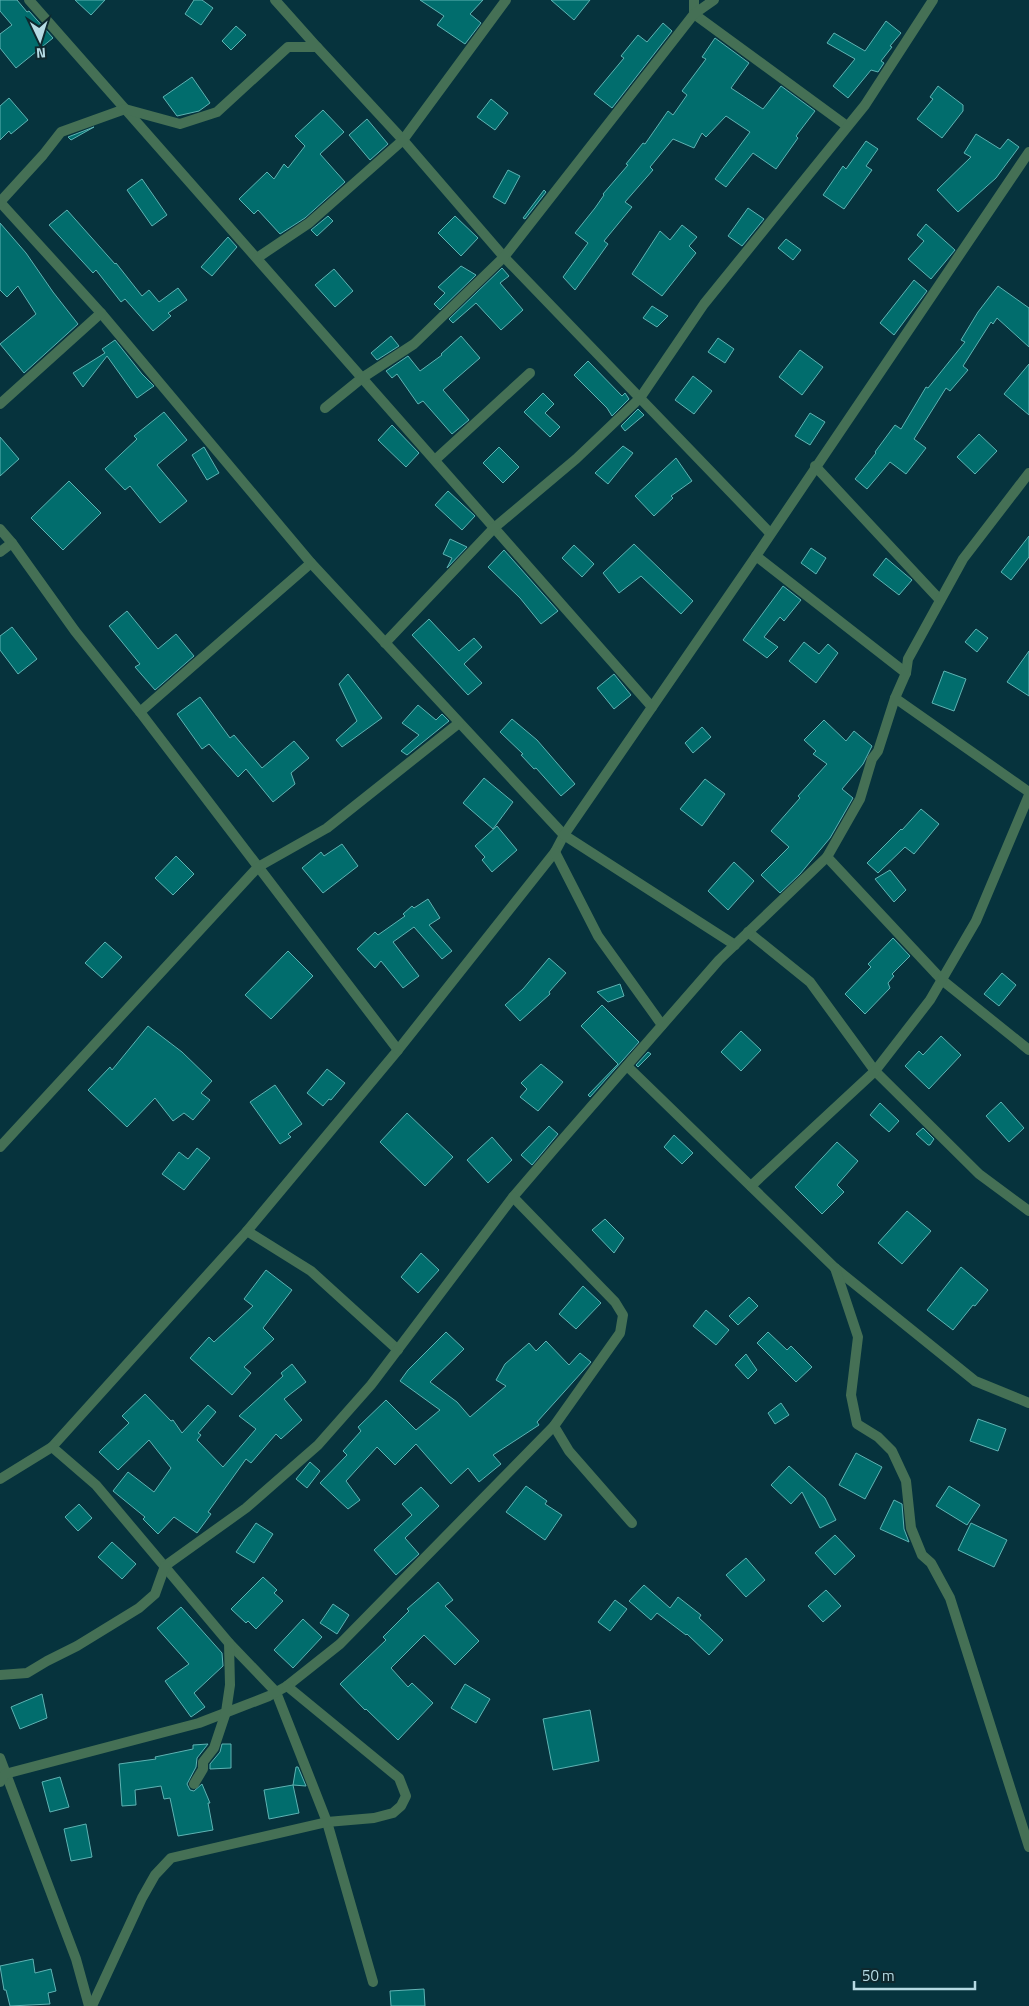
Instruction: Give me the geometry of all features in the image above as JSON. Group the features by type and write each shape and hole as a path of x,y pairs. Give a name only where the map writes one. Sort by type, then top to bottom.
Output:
{"street":[{"path":"29,0 652,707"},
{"path":"275,0 404,140 504,258 770,533"},
{"path":"257,258 309,223 404,140 506,0"},
{"path":"694,0 694,14"},
{"path":"325,408 362,378 414,344 504,258 694,14 714,0"},
{"path":"384,643 494,528 576,459 640,398 704,304 865,105 933,0"},
{"path":"694,14 847,126"},
{"path":"317,47 288,47 217,112 208,115 180,124 125,109 61,132 43,155 0,202 101,313 311,562 384,643 564,835 735,945"},
{"path":"0,1479 52,1447 247,1231 398,1050 555,852 564,835 756,556 815,466 1029,152"},
{"path":"0,404 101,313"},
{"path":"434,460 530,373"},
{"path":"815,466 940,600"},
{"path":"0,1675 27,1673 77,1646 139,1608 155,1594 165,1566 246,1508 318,1445 372,1385 513,1197 719,960 827,857 860,799 872,759 878,751 894,698 906,673 908,659 963,559 1029,474"},
{"path":"0,529 75,631 140,712 398,1050"},
{"path":"0,552 12,543"},
{"path":"756,556 906,673"},
{"path":"140,712 311,562"},
{"path":"751,1186 875,1071 930,1000 976,921 1029,794 894,698"},
{"path":"0,1148 258,867 327,828 459,723"},
{"path":"555,852 598,936 662,1025"},
{"path":"827,857 942,980 1029,1050"},
{"path":"748,932 810,982 875,1071 979,1174 1029,1211"},
{"path":"627,1066 835,1268 975,1381 1029,1403"},
{"path":"2,1778 199,1723 270,1696 286,1686 340,1644 554,1426 620,1333 623,1315 615,1302 513,1197"},
{"path":"247,1231 311,1271 398,1350"},
{"path":"835,1268 858,1337 851,1395 857,1424 878,1437 892,1451 906,1481 911,1528 922,1555 932,1563 950,1598 1029,1847"},
{"path":"554,1426 569,1451 632,1523"},
{"path":"52,1447 96,1485 229,1643 276,1692 327,1822 373,1982"},
{"path":"194,1784 203,1768 203,1762 214,1748 226,1712 230,1685 229,1643"},
{"path":"91,2006 142,1898 155,1875 170,1858 327,1822 374,1818 393,1813 401,1806 406,1796 399,1778 286,1686"},
{"path":"0,1758 2,1778 76,1959 91,2006"}],"building":[{"path":"0,0 17,0 53,38 16,68 0,48 0,34 12,25 0,11"},
{"path":"75,0 105,0 91,15"},
{"path":"194,0 202,0 213,8 201,25 185,14"},
{"path":"420,0 483,0 470,14 481,23 465,44 437,25 444,16"},
{"path":"551,0 590,0 574,20"},
{"path":"886,21 901,33 881,61 884,63 878,72 871,70 848,98 833,86 855,59 827,43 834,33 865,51"},
{"path":"663,23 672,31 612,108 594,94 624,58 621,56 638,35 647,42"},
{"path":"236,26 246,35 231,50 222,41"},
{"path":"715,38 749,63 731,88 763,109 781,86 815,111 796,136 798,138 776,169 753,153 726,187 715,179 750,132 726,116 706,137 702,133 694,148 673,139 650,167 653,170 625,202 632,207 604,241 608,244 575,290 563,277 588,243 575,233 595,208 603,194 628,165 626,164 643,143 645,144 668,111 673,115 687,95 682,91 706,59 702,57"},
{"path":"192,77 210,103 199,111 177,116 163,97"},
{"path":"938,86 963,105 963,111 942,138 917,119 933,99 930,97"},
{"path":"9,98 28,120 11,134 9,131 0,140 0,106"},
{"path":"491,99 508,113 495,130 477,117"},
{"path":"323,110 344,132 320,154 345,182 305,218 280,234 258,210 254,214 239,199 267,172 274,179 284,164 288,168 305,146 295,136"},
{"path":"367,119 388,144 370,160 349,135"},
{"path":"94,127 71,140 68,137"},
{"path":"976,134 1000,149 1008,139 1019,147 996,178 958,212 937,190 971,157 964,153"},
{"path":"866,141 878,149 866,166 872,170 844,209 823,195 843,166 846,169"},
{"path":"508,170 520,176 505,204 493,197"},
{"path":"142,179 167,215 152,226 127,190"},
{"path":"544,190 546,192 525,219 523,218"},
{"path":"748,208 764,219 742,246 728,236"},
{"path":"67,210 116,263 142,296 149,290 159,302 178,288 187,300 168,313 171,316 153,331 125,299 121,302 96,270 93,273 49,225"},
{"path":"328,216 333,221 317,236 311,230"},
{"path":"455,216 478,238 461,256 438,233"},
{"path":"0,223 26,253 78,324 24,373 0,344 36,314 18,286 7,297 0,290"},
{"path":"926,224 955,250 931,279 908,259 924,241 917,235"},
{"path":"682,225 697,237 689,246 696,253 662,296 632,274 660,231 670,240"},
{"path":"228,237 237,247 212,276 201,267"},
{"path":"786,239 801,250 793,260 778,248"},
{"path":"461,266 476,275 440,310 434,304 445,293 438,287"},
{"path":"502,268 509,276 500,283 523,310 501,330 476,303 453,323 449,319"},
{"path":"334,269 353,291 335,307 315,285"},
{"path":"914,280 927,291 894,335 880,323"},
{"path":"998,286 1029,308 1029,347 997,318 993,324 991,322 963,366 968,370 950,391 946,388 914,439 926,448 906,474 890,462 867,489 855,479 895,425 901,429 926,387 928,388 965,342 961,340 978,312"},
{"path":"652,306 668,316 657,327 643,318"},
{"path":"391,336 399,346 377,360 371,353"},
{"path":"461,336 480,358 443,390 469,420 452,434 423,401 418,404 397,374 392,378 386,371 408,356 420,371 442,355"},
{"path":"718,338 734,349 725,363 708,352"},
{"path":"115,340 154,386 137,398 107,356 83,387 73,373 105,353 102,349"},
{"path":"800,350 823,367 802,395 779,377"},
{"path":"588,361 622,396 625,393 629,399 612,416 607,408 574,375"},
{"path":"1029,364 1029,415 1004,394"},
{"path":"693,376 712,391 694,414 675,400"},
{"path":"543,393 554,404 545,413 560,427 550,437 524,412"},
{"path":"638,409 644,415 625,431 621,426"},
{"path":"164,412 187,440 157,465 187,501 160,523 130,486 125,490 105,469 137,439 134,436"},
{"path":"810,413 825,422 810,445 795,436"},
{"path":"392,425 419,453 406,467 378,440"},
{"path":"979,434 997,451 975,474 957,457"},
{"path":"0,437 19,459 0,476"},
{"path":"623,446 633,453 608,484 595,473"},
{"path":"204,447 219,473 207,480 192,455"},
{"path":"499,447 519,467 503,483 483,463"},
{"path":"676,458 692,481 671,496 673,498 654,516 635,496"},
{"path":"69,481 101,513 63,550 31,518"},
{"path":"448,491 475,516 462,530 435,505"},
{"path":"1029,536 1029,557 1011,580 1001,572"},
{"path":"450,539 467,547 447,568 452,558 443,554"},
{"path":"634,544 693,601 681,614 641,576 619,593 603,573"},
{"path":"574,545 594,564 582,577 562,558"},
{"path":"811,548 826,558 816,574 801,563"},
{"path":"504,550 558,611 541,624 520,598 488,567"},
{"path":"886,558 912,580 899,595 873,575"},
{"path":"783,586 801,600 784,621 780,617 764,637 778,647 767,658 743,640"},
{"path":"127,611 158,649 176,634 194,656 155,690 135,667 140,664 109,626"},
{"path":"429,619 459,651 474,638 482,647 464,664 482,683 468,695 412,635"},
{"path":"12,627 37,659 18,674 0,650 0,636"},
{"path":"976,629 988,638 977,652 965,642"},
{"path":"804,642 819,654 828,644 838,653 816,683 789,661"},
{"path":"1029,651 1029,696 1007,682"},
{"path":"944,671 966,679 954,711 932,703"},
{"path":"348,674 382,718 342,747 336,740 357,721 339,684"},
{"path":"614,674 631,695 614,709 597,688"},
{"path":"200,697 230,738 234,735 262,768 294,741 309,758 291,773 295,784 273,802 246,769 238,777 209,744 202,749 177,714"},
{"path":"418,705 436,720 442,714 449,721 407,755 401,751 419,735 402,723"},
{"path":"512,719 537,740 575,784 561,796 500,732"},
{"path":"824,720 846,741 854,731 872,746 863,764 842,789 853,798 830,838 800,874 780,893 761,875 789,847 771,831 800,798 798,796 827,764 813,754 816,751 804,740"},
{"path":"702,727 711,737 693,753 685,743"},
{"path":"484,778 513,802 493,829 463,803"},
{"path":"705,779 725,794 702,826 680,809"},
{"path":"921,809 939,824 914,854 905,847 878,873 867,863"},
{"path":"497,826 517,850 492,872 482,860 485,857 475,846"},
{"path":"342,844 358,866 323,893 302,868 321,852 324,856"},
{"path":"176,856 194,874 173,895 155,878"},
{"path":"734,862 754,881 728,910 708,891"},
{"path":"890,870 906,890 894,902 875,879"},
{"path":"428,899 440,918 429,925 452,951 442,959 414,927 393,942 419,976 403,988 381,961 375,968 357,949 375,932 378,935 405,916 403,914 412,906 414,908"},
{"path":"893,938 910,956 892,974 894,976 888,983 890,988 865,1014 845,994 871,967 868,964"},
{"path":"105,942 122,957 102,978 85,963"},
{"path":"288,951 313,976 271,1019 245,995"},
{"path":"549,958 566,973 549,992 550,994 520,1021 505,1005 523,989"},
{"path":"1002,973 1016,985 999,1006 984,994"},
{"path":"620,984 624,996 608,1002 597,992"},
{"path":"602,1005 639,1042 590,1097 588,1095 618,1064 581,1026"},
{"path":"148,1026 182,1052 212,1081 201,1093 210,1100 193,1120 184,1113 173,1121 155,1098 127,1127 88,1090 110,1067 112,1070"},
{"path":"741,1031 761,1050 741,1071 721,1052"},
{"path":"941,1036 961,1055 929,1089 905,1066 919,1051 923,1055"},
{"path":"648,1052 651,1054 638,1067 636,1065"},
{"path":"541,1064 563,1082 538,1111 520,1097 527,1089 521,1083"},
{"path":"327,1069 345,1083 331,1100 329,1099 323,1106 307,1093"},
{"path":"275,1085 302,1124 288,1134 291,1137 280,1144 250,1102"},
{"path":"1001,1102 1024,1128 1009,1142 986,1116"},
{"path":"880,1103 899,1121 889,1132 870,1115"},
{"path":"407,1113 453,1157 425,1186 380,1142"},
{"path":"549,1126 558,1134 532,1165 521,1155"},
{"path":"923,1128 934,1139 930,1145 916,1134"},
{"path":"674,1135 693,1153 682,1164 664,1147"},
{"path":"492,1137 512,1160 488,1183 467,1160"},
{"path":"837,1142 858,1161 837,1185 844,1192 822,1214 795,1187"},
{"path":"197,1148 210,1158 184,1190 162,1174 179,1152 188,1159"},
{"path":"907,1211 931,1231 902,1264 878,1243"},
{"path":"605,1219 624,1238 614,1253 592,1230"},
{"path":"421,1253 439,1270 418,1293 401,1277"},
{"path":"961,1267 988,1290 953,1330 927,1310"},
{"path":"266,1270 292,1290 263,1328 274,1339 244,1367 251,1373 232,1395 190,1358 209,1337 214,1342 253,1306 244,1299"},
{"path":"583,1286 601,1303 576,1329 559,1314"},
{"path":"749,1297 758,1306 738,1325 729,1316"},
{"path":"706,1310 729,1330 716,1345 693,1326"},
{"path":"446,1332 464,1349 430,1382 457,1402 470,1417 506,1386 496,1380 505,1364 529,1343 536,1351 546,1341 569,1365 580,1353 591,1362 537,1422 539,1425 493,1455 501,1464 479,1482 468,1468 451,1484 416,1444 395,1465 377,1447 346,1481 360,1500 348,1509 320,1483 347,1455 343,1451 361,1431 358,1427 386,1400 416,1430 440,1410 400,1381 408,1370"},
{"path":"768,1332 787,1350 791,1346 812,1367 796,1382 757,1343"},
{"path":"746,1354 757,1370 748,1379 735,1365"},
{"path":"292,1364 306,1382 284,1399 302,1420 281,1439 276,1434 251,1463 246,1459 208,1512 211,1514 197,1533 174,1517 158,1534 143,1519 145,1517 113,1491 128,1472 154,1492 171,1468 149,1440 118,1470 99,1452 129,1423 122,1416 145,1394 171,1421 173,1420 182,1433 208,1405 216,1412 198,1433 201,1435 197,1440 223,1467 256,1429 239,1416 283,1376 281,1373"},
{"path":"781,1403 789,1415 775,1424 768,1413"},
{"path":"978,1419 1006,1429 998,1451 970,1441"},
{"path":"856,1453 882,1467 865,1499 839,1485"},
{"path":"310,1462 320,1471 307,1488 296,1479"},
{"path":"789,1466 825,1498 836,1520 820,1528 802,1492 791,1504 771,1485"},
{"path":"526,1486 547,1501 545,1504 562,1515 545,1540 506,1512"},
{"path":"949,1486 980,1505 967,1525 936,1506"},
{"path":"421,1487 439,1506 405,1538 419,1554 396,1575 374,1550 412,1515 402,1504"},
{"path":"894,1500 902,1504 904,1529 909,1542 880,1529"},
{"path":"79,1504 92,1518 78,1531 65,1517"},
{"path":"256,1523 273,1534 254,1563 236,1552"},
{"path":"971,1523 1007,1540 994,1567 958,1550"},
{"path":"835,1535 855,1556 835,1575 815,1553"},
{"path":"112,1542 136,1564 122,1579 98,1557"},
{"path":"746,1558 765,1580 746,1597 726,1575"},
{"path":"263,1577 277,1590 274,1593 283,1601 256,1629 248,1621 246,1623 231,1609"},
{"path":"438,1582 453,1600 445,1606 479,1641 455,1665 424,1635 391,1668 408,1687 412,1683 433,1703 398,1740 340,1684 386,1640 383,1637 409,1611 407,1609"},
{"path":"644,1585 670,1608 678,1597 701,1615 699,1618 723,1640 709,1655 687,1634 657,1613 651,1620 629,1601"},
{"path":"826,1590 841,1606 823,1622 808,1606"},
{"path":"615,1600 627,1609 610,1631 598,1622"},
{"path":"333,1604 349,1615 337,1634 320,1623"},
{"path":"181,1607 222,1653 223,1666 194,1693 205,1707 191,1717 165,1681 189,1664 157,1628"},
{"path":"303,1619 322,1637 293,1668 274,1650"},
{"path":"465,1684 490,1699 476,1723 451,1708"},
{"path":"42,1694 47,1718 20,1729 11,1707"},
{"path":"590,1710 599,1761 553,1770 543,1719"},
{"path":"208,1744 197,1758 196,1767 187,1784 190,1790 194,1791 202,1784 210,1803 208,1803 213,1830 178,1836 170,1798 164,1799 161,1786 135,1790 136,1805 122,1806 119,1764 156,1759 155,1757 193,1749 193,1745"},
{"path":"222,1744 231,1744 231,1768 210,1769 210,1764 220,1752"},
{"path":"296,1767 298,1767 306,1786 293,1785"},
{"path":"60,1777 69,1807 50,1812 42,1782"},
{"path":"293,1785 299,1813 269,1819 264,1790"},
{"path":"86,1824 92,1857 71,1861 64,1829"},
{"path":"33,1959 35,1973 51,1969 56,1991 48,1993 50,2004 10,2006 6,1990 4,1990 0,1966"},
{"path":"424,1989 425,2006 391,2006 390,1991"}]}
